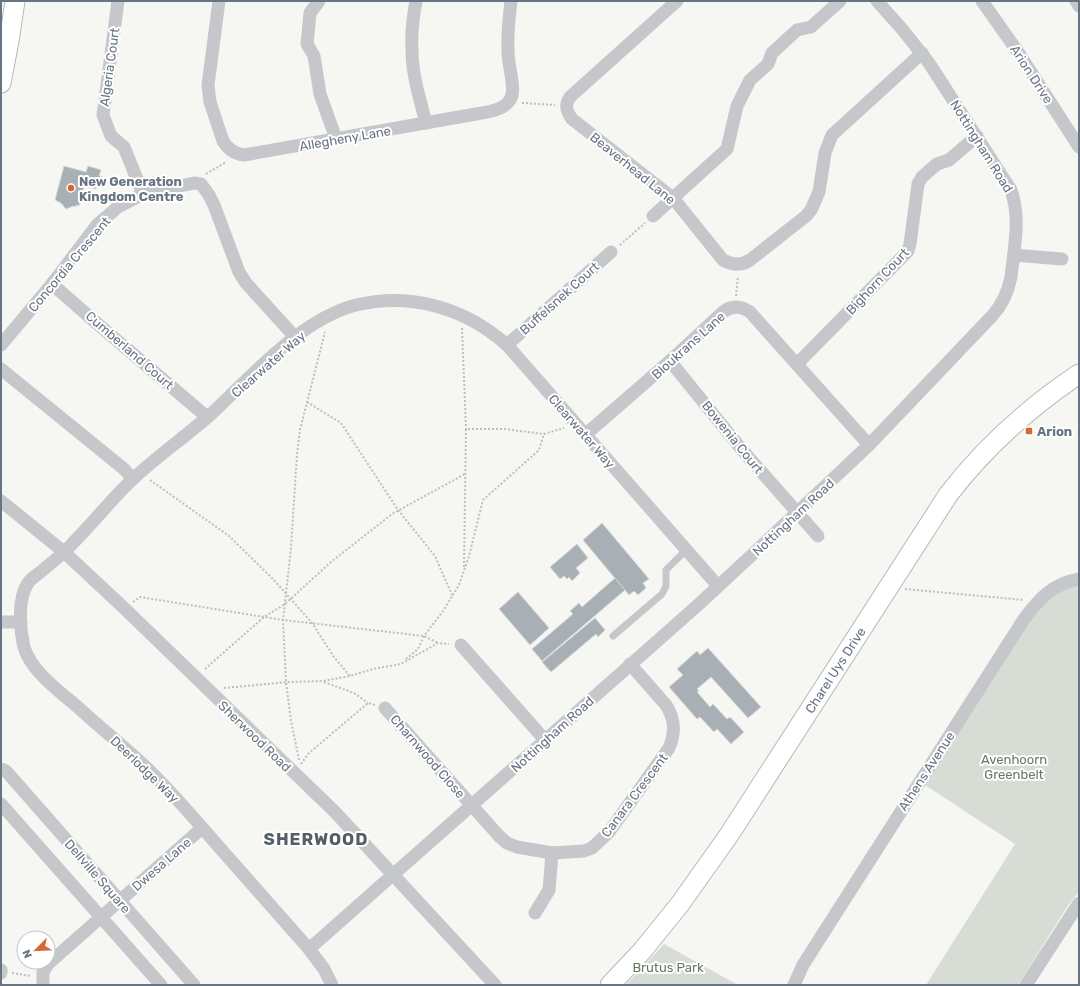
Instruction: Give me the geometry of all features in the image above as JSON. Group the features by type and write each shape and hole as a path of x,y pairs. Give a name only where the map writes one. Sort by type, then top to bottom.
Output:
{"main road":[{"path":"1,83 15,1"},
{"name":"Charel Uys Drive","path":"610,985 642,951 692,888 733,829 948,495 974,463 1002,434 1028,411 1079,374"}],"street":[{"name":"Algeria Court","path":"118,1 102,115 111,136 124,147 143,194"},
{"path":"218,1 208,94 223,141 226,146 235,153"},
{"path":"319,1 310,13 307,44 314,56 320,94 336,139"},
{"path":"416,1 412,26 412,51 414,70 426,123"},
{"path":"508,102 512,94 508,45 511,1"},
{"path":"566,106 571,96 677,1"},
{"path":"653,216 727,149 737,106 750,80 768,64 772,53 797,30 811,27 840,1"},
{"name":"Nottingham Road","path":"309,949 718,586 797,513 869,445 997,310 1006,295 1010,286 1014,255 1017,220 1015,200 1007,182 922,53 877,1"},
{"name":"Arion Drive","path":"982,1 1018,52 1079,147"},
{"path":"1076,1 1079,6"},
{"path":"739,264 745,264 806,216 813,206 819,192 824,153 832,135 922,53"},
{"name":"Allegheny Lane","path":"235,153 244,155 253,154 494,111 508,102"},
{"name":"Beaverhead Lane","path":"566,106 572,119 673,198 723,260 730,264 739,264"},
{"name":"Bighorn Court","path":"796,364 908,252 920,179 938,163 949,160 977,136"},
{"name":"Concordia Crescent","path":"1,345 52,284 97,225 118,207 143,194 185,184 201,184"},
{"path":"201,184 214,205 239,272 246,283 295,337"},
{"name":"Buffelsnek Court","path":"507,345 611,252"},
{"path":"1014,255 1062,259"},
{"name":"Cumberland Court","path":"52,284 208,417"},
{"name":"Clearwater Way","path":"64,552 137,475 208,417 295,337 329,316 355,306 393,300 430,304 442,307 485,327 507,345 718,586"},
{"name":"Bloukrans Lane","path":"585,435 670,361 723,312 735,307 746,309 750,312 869,445"},
{"name":"Bowenia Court","path":"670,361 743,451 818,536"},
{"path":"1,369 124,469 137,475"},
{"name":"Sherwood Road","path":"1,501 64,552 196,678 297,768 335,812 495,985"},
{"name":"Deerlodge Way","path":"64,552 28,583 22,598 20,622 24,645 29,660 49,681 152,773 309,949 324,969 332,985"},
{"name":"Athens Avenue","path":"794,985 803,965 828,925 1024,619 1037,601 1053,589 1079,579"},
{"path":"1,622 20,622"},
{"path":"461,645 545,740"},
{"name":"Canara Crescent","path":"472,805 499,836 507,843 517,847 552,853 584,851 592,848 601,840 609,832 669,748 672,741 674,725 670,711 630,664"},
{"name":"Charnwood Close","path":"385,708 472,805"},
{"name":"Dellville Square","path":"1,769 6,771 194,985"},
{"name":"Dellville Square","path":"1,804 161,985"},
{"name":"Dwesa Lane","path":"43,981 45,968 48,964 202,828"},
{"path":"535,913 549,890 552,853"},
{"path":"1026,985 1079,903"}],"lane":[{"path":"613,636 662,594 666,586 666,570 686,550"}],"path":[{"path":"508,102 566,106"},
{"path":"201,184 206,174 227,162 235,153"},
{"path":"611,252 653,216"},
{"path":"735,307 739,264"},
{"path":"297,768 286,682 283,620 291,548 296,454 300,430 329,316"},
{"path":"464,569 466,429 462,322 466,317"},
{"path":"307,402 341,422 398,510 436,556 452,595"},
{"path":"466,429 505,429 544,434 576,424"},
{"path":"401,664 418,649 424,636 443,611 459,585 483,500 539,450 544,434"},
{"path":"196,678 264,617 285,604 331,562 398,510 465,474"},
{"path":"137,475 228,536 286,594 312,623 334,657 350,676"},
{"path":"888,587 1037,601"},
{"path":"124,608 140,597 283,620 424,636 438,643 461,645"},
{"path":"217,688 286,682 323,681 350,676 373,669 401,664 438,643"},
{"path":"323,681 354,693 368,703 385,708"},
{"path":"297,768 309,753 368,703"},
{"path":"1,972 43,981"}],"green space":[{"name":"Avenhoorn Greenbelt","path":"1079,584 1079,892 1069,904 1018,985 926,985 1015,844 925,785 1031,617 1042,605 1053,597 1064,590"},
{"name":"Brutus Park","path":"664,944 738,985 626,985"}],"building":[{"name":"New Generation Kingdom Centre","path":"64,166 86,172 88,166 101,170 99,176 103,177 101,184 97,183 96,189 84,186 79,206 76,205 75,207 73,206 66,209 61,203 55,200"},
{"path":"602,523 649,579 643,583 646,588 638,595 634,591 629,595 583,540"},
{"path":"577,544 588,558 576,568 580,573 572,581 569,577 567,579 564,576 560,579 550,567"},
{"path":"615,578 625,590 542,661 532,649 573,614 570,611 579,603 582,607"},
{"path":"518,592 549,628 530,645 499,609"},
{"path":"595,618 605,630 598,637 596,634 551,672 542,662"},
{"path":"708,648 761,707 748,718 711,677 697,689 699,691 697,692 710,707 713,704 727,719 730,717 744,732 731,744 717,729 714,732 700,717 697,719 669,687 683,675 677,669 697,651 700,655"}],"place":[{"name":"New Generation Kingdom Centre","path":"71,188"},
{"name":"Arion","path":"1029,431"}],"district":[{"name":"SHERWOOD","path":"316,839"}]}
